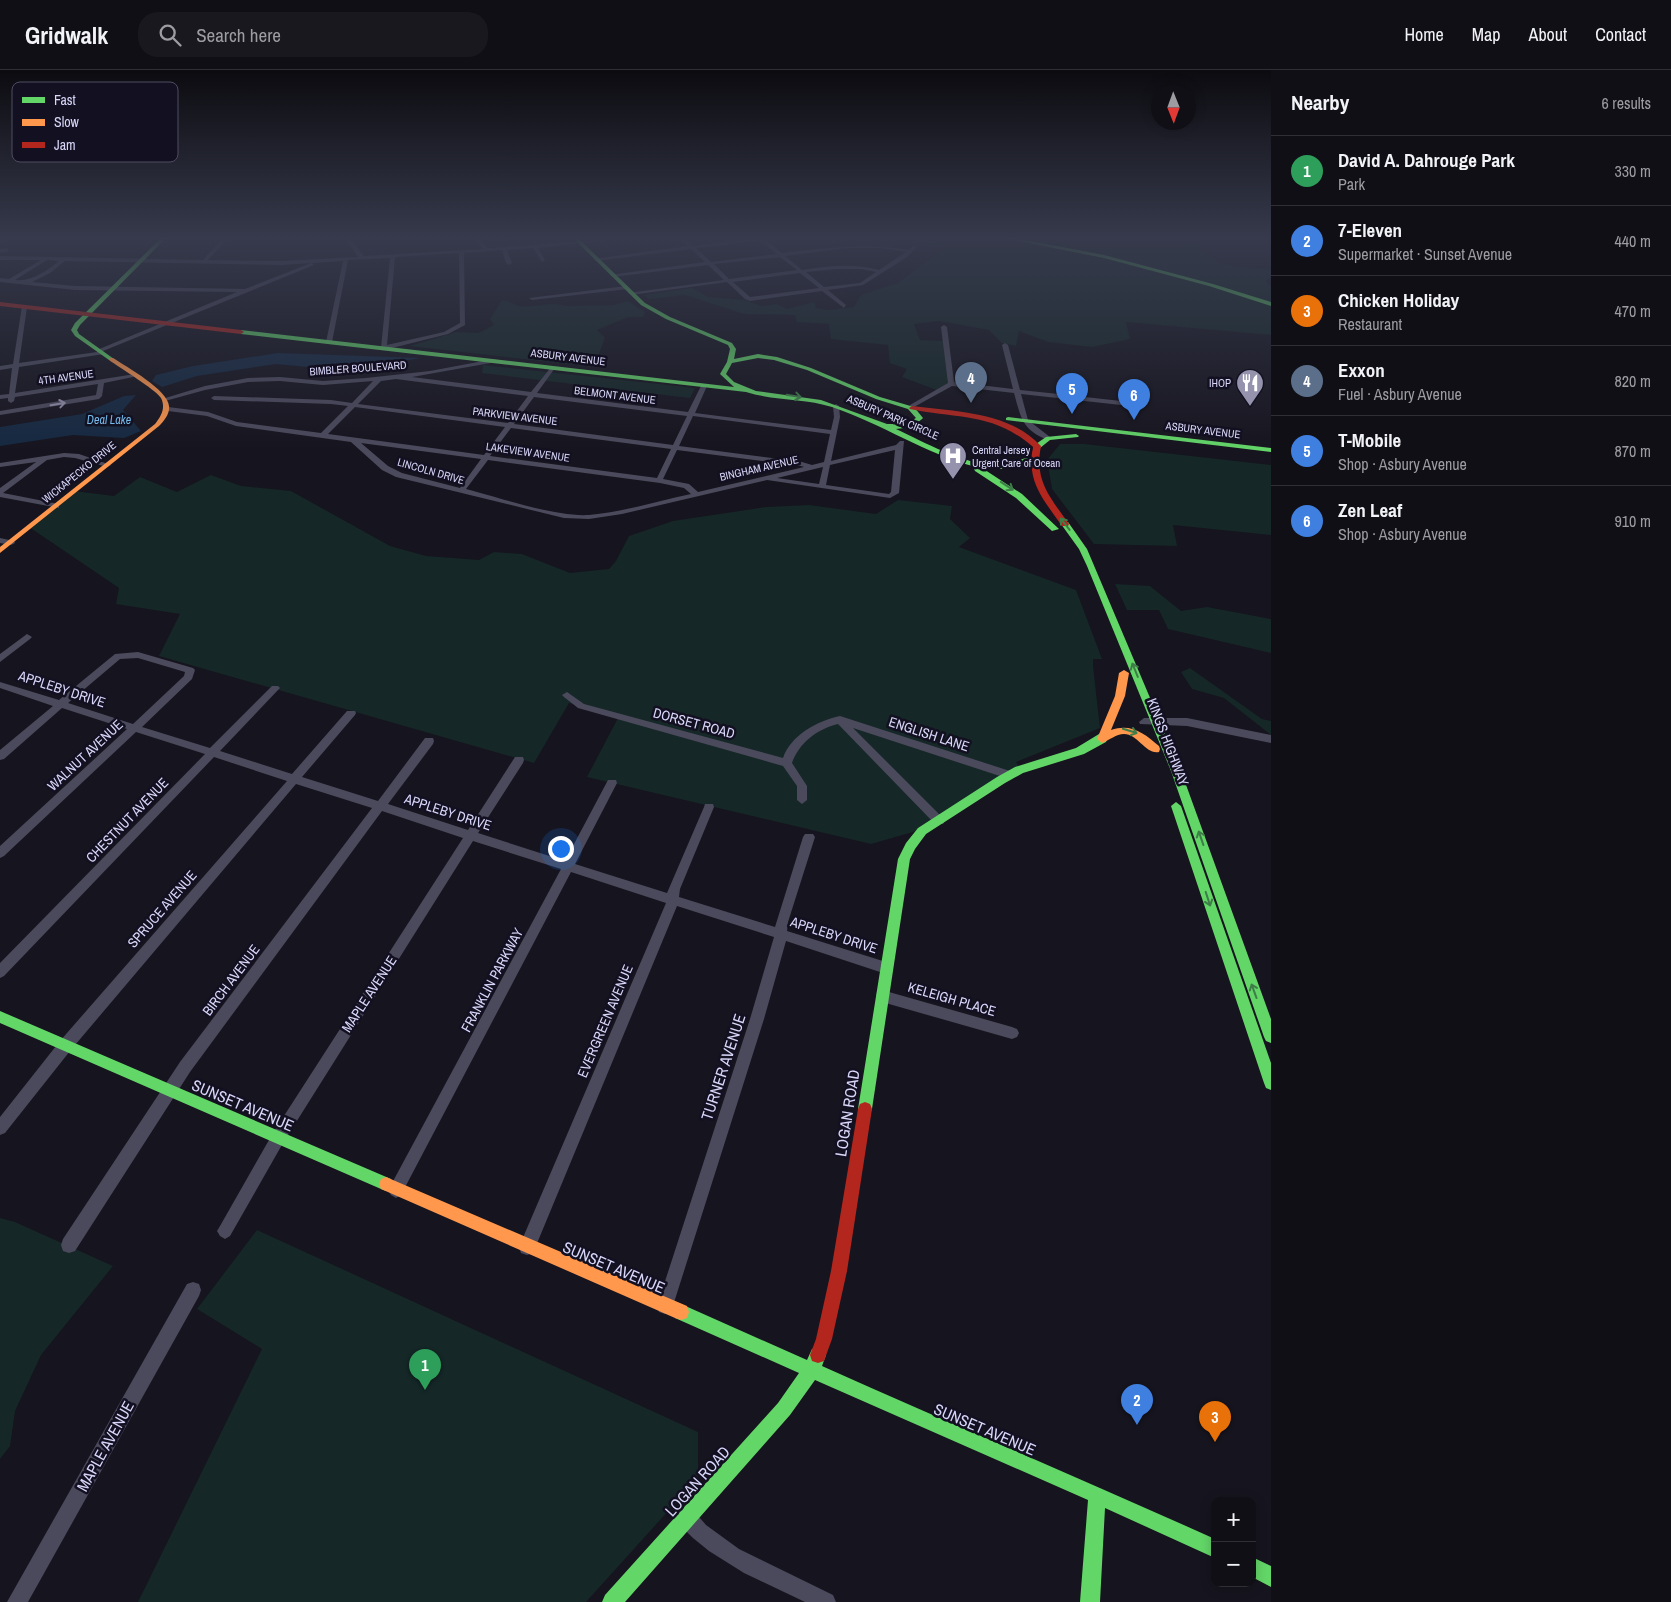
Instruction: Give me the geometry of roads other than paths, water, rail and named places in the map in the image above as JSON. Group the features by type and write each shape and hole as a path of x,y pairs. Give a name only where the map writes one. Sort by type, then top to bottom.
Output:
{"main road":[{"name":"ASBURY AVENUE","path":"38,308 746,390"},
{"path":"94,308 77,324 74,331 149,386 167,404"},
{"path":"651,308 730,344 733,349 730,362 722,374 692,384"},
{"path":"696,329 747,346 774,358"},
{"name":"ASBURY PARK CIRCLE","path":"730,362 748,358 774,358 909,407 1006,423 1025,433 1037,446"},
{"name":"ASBURY PARK CIRCLE","path":"722,374 729,383 746,390 800,397 837,411 853,412 964,462 1001,468 1014,466 1033,458"},
{"name":"WICKAPECKO DRIVE","path":"0,551 6,541 56,506 157,425 167,404"},
{"path":"889,405 909,407 920,418 915,424 902,427 882,424 873,414 877,407 889,405"},
{"name":"ASBURY AVENUE","path":"909,407 1271,450"},
{"name":"ASBURY AVENUE","path":"1048,438 1075,436 1271,459"},
{"path":"1033,458 1037,446 1048,438"},
{"name":"KINGS HIGHWAY","path":"1033,458 1034,475 1038,486 1083,549 1156,722 1198,830 1271,1037"},
{"name":"KINGS HIGHWAY","path":"964,462 1003,483 1039,511 1061,536 1074,555 1087,580 1161,766"},
{"path":"1102,739 1110,724 1120,696 1124,673"},
{"name":"LOGAN ROAD","path":"612,1602 784,1409 811,1371 824,1339 839,1271 886,968 906,854 918,836 1019,770 1080,751 1118,729 1128,729 1139,734 1155,749"},
{"name":"KINGS HIGHWAY","path":"1171,791 1271,1083"},
{"name":"SUNSET AVENUE","path":"0,1017 1066,1481 1211,1547"},
{"path":"1090,1602 1097,1496"},
{"path":"1256,1568 1271,1577"}],"street":[{"path":"10,411 24,308"},
{"path":"0,368 101,352 203,308"},
{"path":"329,342 336,308"},
{"path":"388,308 384,348 458,329 463,324 463,308"},
{"path":"944,327 952,384"},
{"path":"1005,345 1025,422 1048,438"},
{"name":"BIMBLER BOULEVARD","path":"167,404 214,386 269,379 317,383 394,377 494,361"},
{"path":"461,491 552,368"},
{"name":"4TH AVENUE","path":"0,397 135,376"},
{"name":"BELMONT AVENUE","path":"394,377 834,432"},
{"path":"322,436 380,378"},
{"path":"1076,380 1082,399"},
{"path":"0,413 97,398 101,382"},
{"path":"909,407 952,384 1121,403"},
{"name":"PARKVIEW AVENUE","path":"214,386 212,400 310,401 354,405 676,446 802,464 812,468"},
{"path":"659,481 704,386"},
{"path":"167,404 200,410 236,424 353,440"},
{"path":"822,487 837,411"},
{"path":"766,478 892,495 895,493 899,447 900,444 909,438"},
{"name":"LAKEVIEW AVENUE","path":"353,440 659,481 686,486 691,488 697,495"},
{"name":"LINCOLN DRIVE","path":"353,440 362,450 391,472 548,513 581,518 616,513 697,495"},
{"path":"826,464 899,447"},
{"path":"0,465 46,457 72,455 107,465"},
{"path":"0,494 46,457"},
{"name":"BINGHAM AVENUE","path":"697,495 826,464"},
{"path":"0,494 56,506"},
{"path":"0,659 27,638"},
{"name":"WALNUT AVENUE","path":"0,853 189,677 190,670 138,655 118,656 61,704"},
{"name":"APPLEBY DRIVE","path":"0,685 886,968"},
{"name":"CHESTNUT AVENUE","path":"0,972 275,688"},
{"name":"DORSET ROAD","path":"567,695 581,706 787,763"},
{"path":"0,756 61,704"},
{"name":"SPRUCE AVENUE","path":"0,1128 65,1046 352,713"},
{"path":"802,800 802,786 787,763 794,747 824,724 840,720 939,821"},
{"name":"ENGLISH LANE","path":"840,720 1009,775"},
{"path":"1144,722 1187,722 1271,740"},
{"name":"BIRCH AVENUE","path":"69,1244 168,1090 429,741"},
{"name":"MAPLE AVENUE","path":"225,1231 278,1138 519,760"},
{"name":"FRANKLIN PARKWAY","path":"396,1190 612,783"},
{"name":"EVERGREEN AVENUE","path":"527,1247 671,908 674,889 709,808"},
{"name":"TURNER AVENUE","path":"665,1306 756,1019 779,944 782,922 809,837"},
{"name":"KELEIGH PLACE","path":"882,996 1012,1033"},
{"name":"MAPLE AVENUE","path":"17,1602 194,1290"},
{"path":"686,1517 697,1530 724,1552 826,1602"}],"water":[{"path":"278,353 421,358 365,367 318,368 276,364 197,376 162,387 152,381 156,375 193,366"},
{"name":"Deal Lake","path":"136,395 123,410 141,431 124,438 73,435 0,446 0,427 82,414 124,396"}],"place":[{"name":"Exxon","path":"971,403"},
{"name":"IHOP","path":"1250,407"},
{"name":"T-Mobile","path":"1072,414"},
{"name":"Zen Leaf","path":"1134,420"},
{"name":"Central Jersey Urgent Care of Ocean","path":"953,480"},
{"name":"David A. Dahrouge Park","path":"425,1390"},
{"name":"7-Eleven","path":"1137,1425"},
{"name":"Chicken Holiday","path":"1215,1442"}]}
